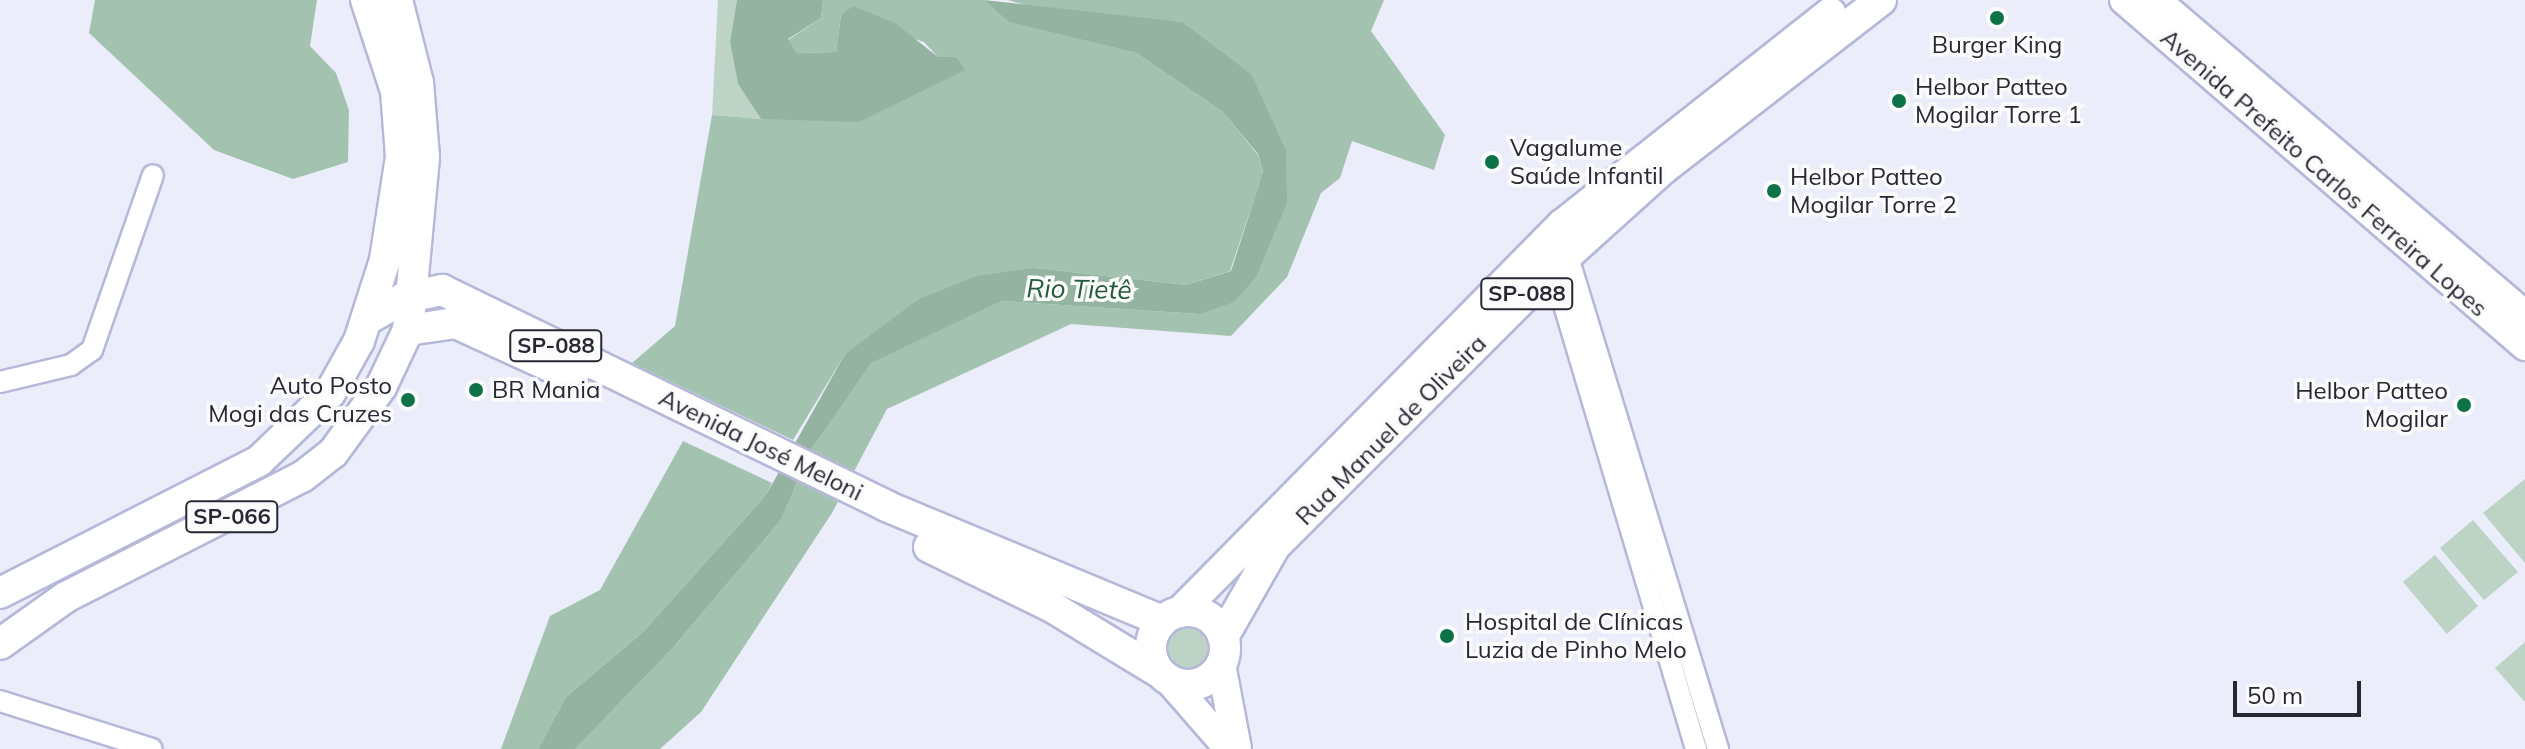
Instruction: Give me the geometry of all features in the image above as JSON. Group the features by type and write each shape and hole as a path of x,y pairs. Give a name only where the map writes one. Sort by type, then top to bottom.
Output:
{"main road":[{"name":"SP-066","path":"0,593 287,441 330,393 366,320 385,260 401,157 396,91 366,0"},
{"name":"SP-066","path":"0,644 66,597 302,477 333,453 366,409 408,330 415,294 423,123 397,0"},
{"name":"Rua Manuel de Oliveira","path":"1171,617 1562,225 1847,0"},
{"name":"Rua Manuel de Oliveira","path":"1222,650 1275,546 1560,261 1663,169 1881,0"},
{"name":"Avenida Prefeito Carlos Ferreira Lopes","path":"2124,0 2525,346"},
{"name":"Avenida Prefeito Carlos Ferreira Lopes","path":"2156,0 2525,315"},
{"name":"Avenida José Meloni","path":"415,294 442,290 745,448 880,513 1052,607 1164,676 1229,749"},
{"path":"366,320 415,294"},
{"name":"Avenida José Meloni","path":"408,330 456,323 745,448"},
{"name":"Avenida José Meloni","path":"880,513 1171,617"},
{"path":"1171,617 1151,641 1164,676 1204,681 1222,650"},
{"name":"SP-088","path":"1171,617 1211,619 1222,650"},
{"path":"1222,650 1237,749"}],"street":[{"path":"0,382 71,365 92,350 153,175"},
{"path":"1560,261 1696,749"},
{"path":"1560,261 1718,749"},
{"path":"0,701 152,749"}],"shaded area":[{"path":"95,0 317,0 310,46 336,73 349,110 348,162 293,179 214,150 89,33"},
{"path":"718,0 737,0 730,42 738,84 761,119 712,115"},
{"path":"823,0 984,0 1010,22 1136,53 1222,111 1258,155 1263,173 1230,271 1186,285 1035,268 845,354 793,440 632,363 675,326 712,115 761,119 938,57 924,42 841,15 836,52 797,53 788,40 821,18"},
{"path":"1008,0 1384,0 1371,31 1445,135 1434,170 1352,141 1340,178 1321,193 1287,277 1231,336 1071,324 887,409 832,513 701,712 660,749 575,749 671,650 781,520 812,448 870,363 1002,301 1199,314 1287,203 1182,22 1052,13"},
{"path":"683,441 772,483 766,495 643,632 566,697 538,749 501,749 550,616 600,590"},
{"path":"2525,479 2525,563 2483,513"},
{"path":"2473,520 2518,572 2484,600 2440,548"},
{"path":"2435,555 2478,606 2447,634 2403,582"},
{"path":"1185,623 1202,630 1209,647 1202,664 1185,671 1168,664 1161,647 1168,630"},
{"path":"2525,642 2525,702 2495,668"}],"water":[{"path":"737,0 823,0 821,18 788,39 797,53 836,52 841,15 853,6 895,23 938,57 956,57 965,70 859,122 761,119 738,84 730,42"},
{"name":"Rio Tietê","path":"984,0 1182,22 1251,74 1286,150 1287,203 1256,277 1234,302 1199,314 1002,301 871,363 812,448 781,520 671,650 575,749 538,749 566,697 643,632 766,495 845,354 919,299 977,276 1035,268 1186,285 1231,271 1263,172 1258,154 1222,111 1136,53 1009,22"}],"place":[{"name":"Burger King","path":"1997,18"},
{"name":"Helbor Patteo Mogilar Torre 1","path":"1899,101"},
{"name":"Vagalume Saúde Infantil","path":"1492,162"},
{"name":"Helbor Patteo Mogilar Torre 2","path":"1774,191"},
{"name":"BR Mania","path":"476,390"},
{"name":"Auto Posto Mogi das Cruzes","path":"408,400"},
{"name":"Helbor Patteo Mogilar","path":"2464,405"},
{"name":"Hospital de Clínicas Luzia de Pinho Melo","path":"1447,636"}]}
